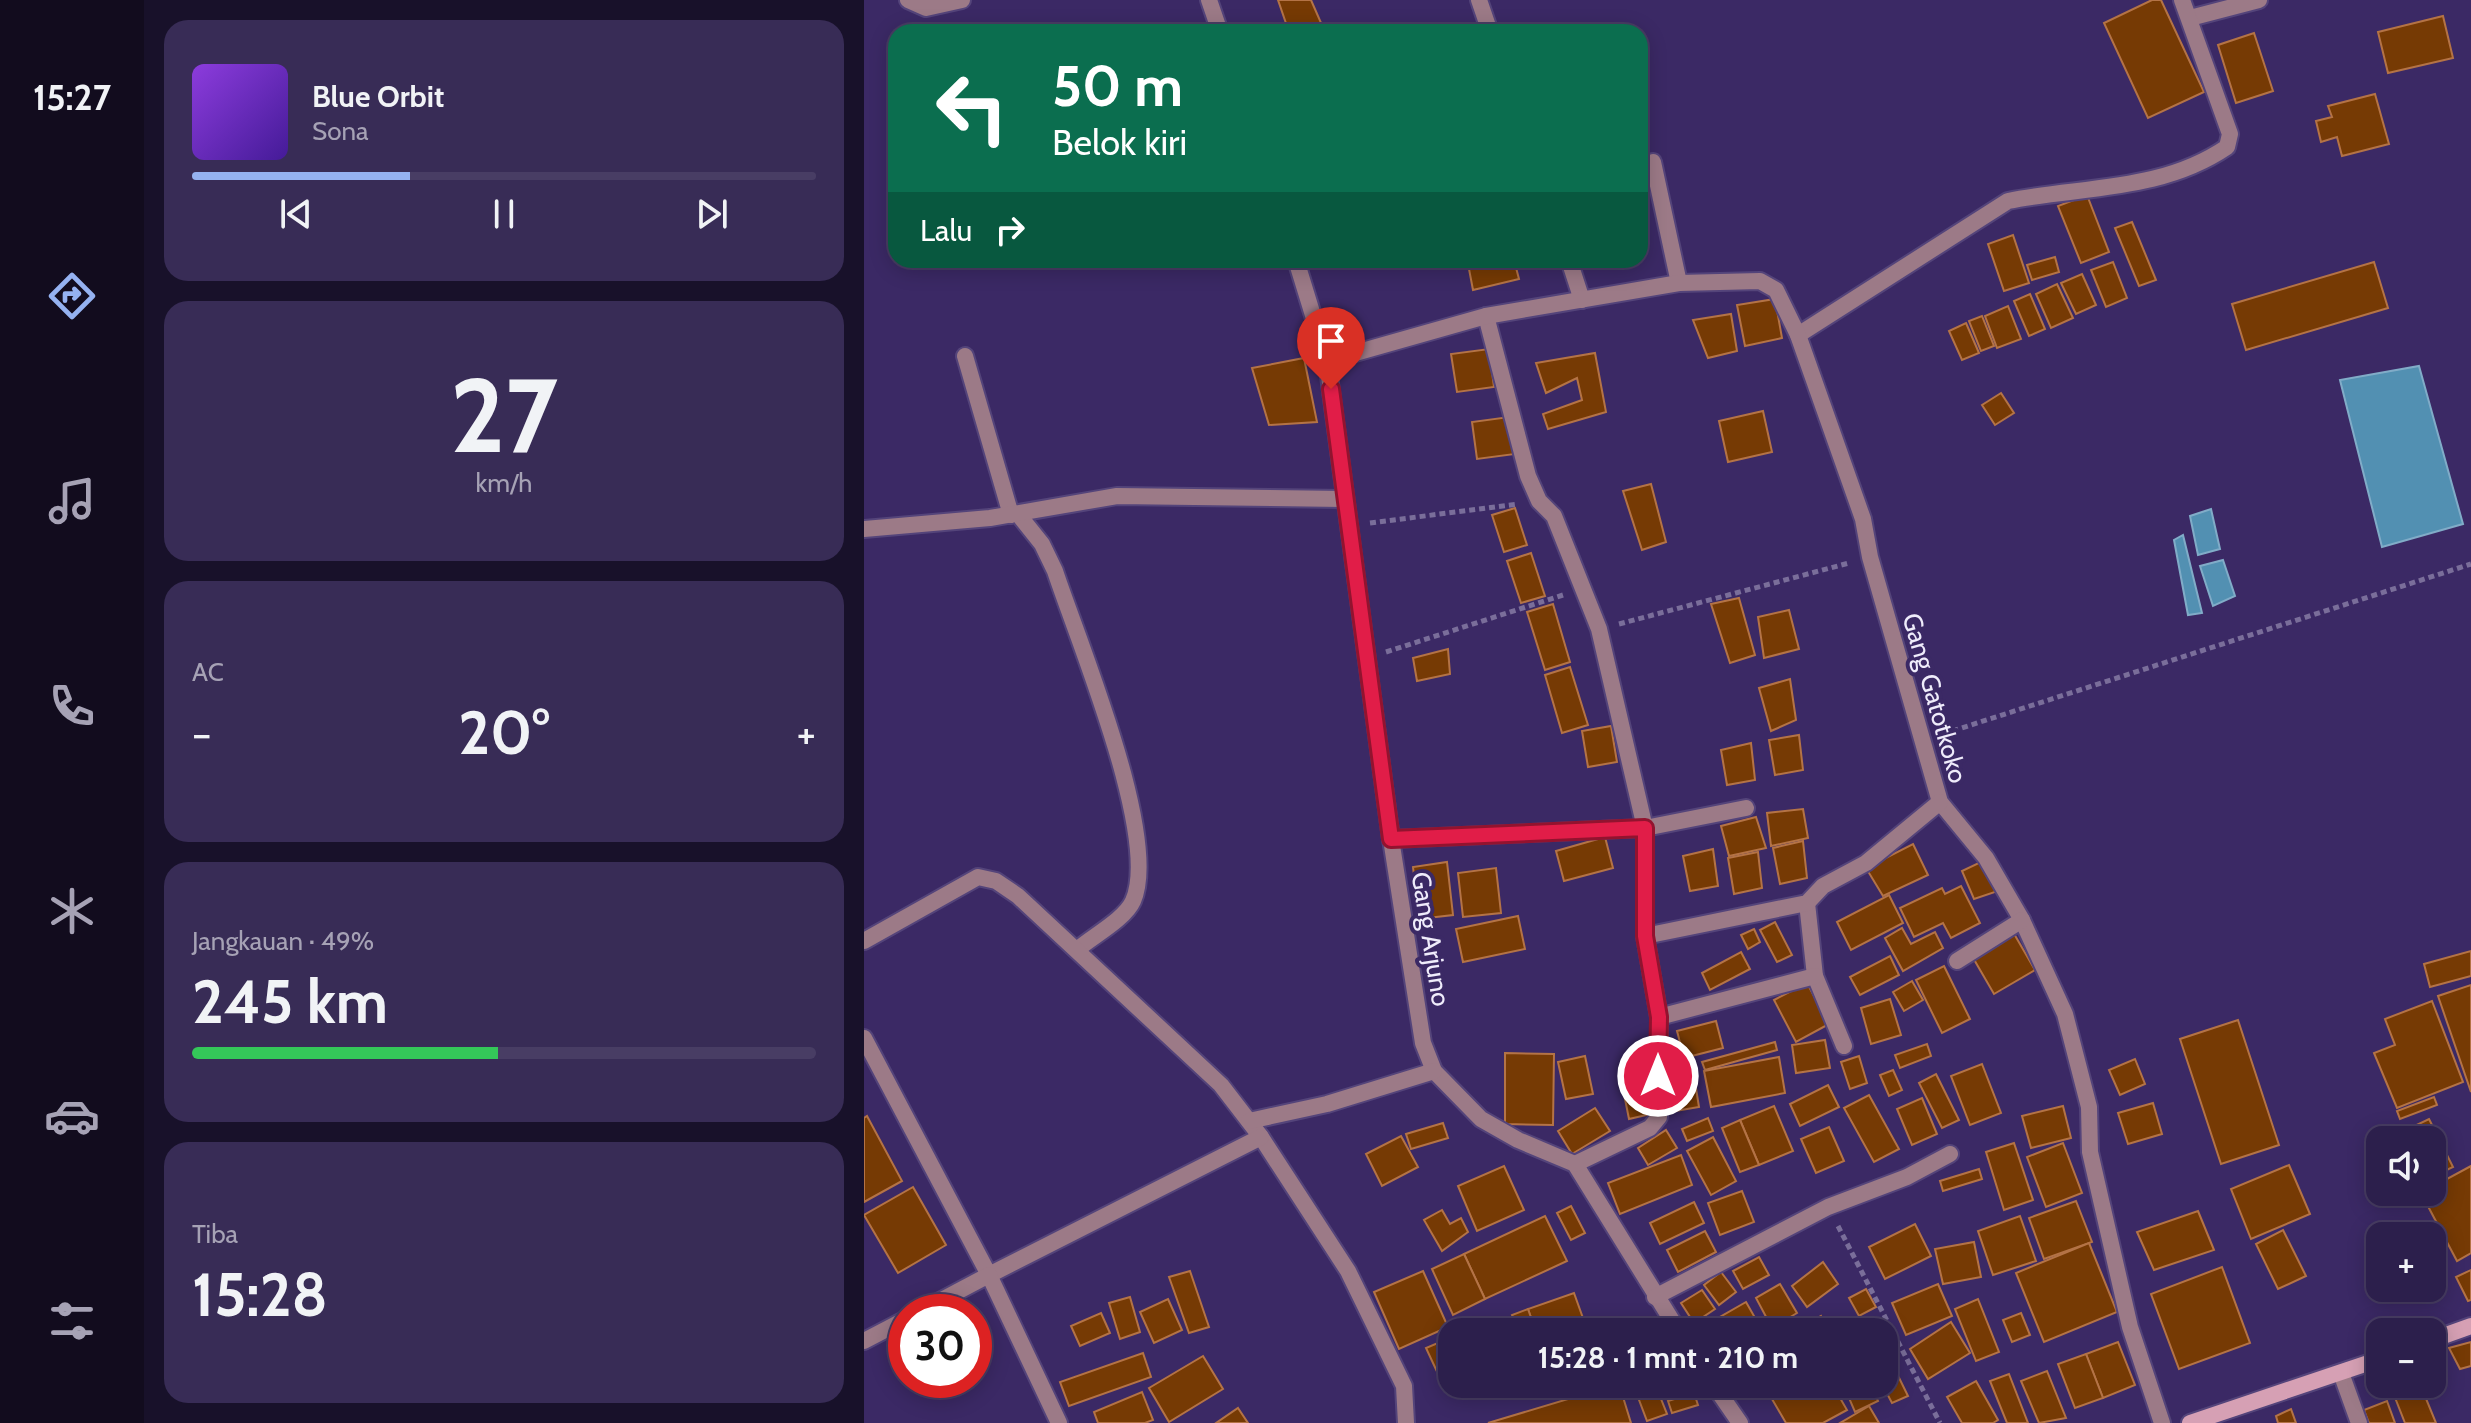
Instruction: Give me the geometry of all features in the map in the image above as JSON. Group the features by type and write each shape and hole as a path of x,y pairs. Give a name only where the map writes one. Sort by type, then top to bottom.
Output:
{"main road":[{"path":"2446,1335 2471,1326"},
{"path":"2190,1423 2366,1364"}],"street":[{"path":"908,0 926,8 962,0"},
{"path":"1209,0 1217,24"},
{"path":"1479,0 1487,24"},
{"path":"1798,335 2008,201 2044,194 2122,188 2194,166 2227,147 2230,134 2182,0"},
{"path":"2190,18 2259,0"},
{"path":"1653,162 1679,283"},
{"name":"Gang Arjuno","path":"1298,268 1327,361 1391,839 1423,1043 1434,1071 1481,1119 1518,1140 1575,1164"},
{"path":"1572,268 1582,300"},
{"name":"Gang Gatotkoko","path":"1327,361 1486,316 1679,283 1760,281 1776,290 1798,335 1863,519 1870,557 1940,802 1986,858 2022,920 2065,1014 2089,1107 2090,1152 2130,1327 2162,1423"},
{"path":"1486,316 1528,476 1539,501 1554,516 1599,629 1645,828 1645,936 1659,1017 1659,1117 1650,1128 1575,1164 1669,1318"},
{"path":"965,356 1014,514 1042,544 1055,571 1130,796 1140,843 1139,886 1131,906 1078,949"},
{"path":"864,529 1014,514 1117,496 1344,499"},
{"path":"1645,936 1807,903 1823,886 1866,863 1940,802"},
{"path":"1391,839 1645,828 1746,808"},
{"path":"864,941 978,877 996,881 1018,896 1078,949 1221,1085 1261,1137 1348,1271 1404,1386 1406,1423"},
{"path":"1807,903 1815,976 1844,1046"},
{"path":"1957,961 2022,920"},
{"path":"1659,1017 1815,976"},
{"path":"864,1038 989,1275 1059,1423"},
{"path":"1249,1121 1327,1104 1434,1071"},
{"path":"953,1294 1261,1137"},
{"path":"1655,1297 1828,1207 1907,1177 1950,1154"},
{"path":"864,1341 888,1328"},
{"path":"2341,1373 2359,1423"},
{"path":"1723,1398 1740,1423"}],"path":[{"path":"1348,527 1539,501"},
{"path":"1599,629 1870,557"},
{"path":"1922,741 2471,564"},
{"path":"1366,658 1582,589"},
{"path":"1828,1207 1940,1423"}],"water":[{"path":"2419,366 2463,524 2382,547 2340,380"},
{"path":"2211,509 2220,549 2198,555 2190,516"},
{"path":"2183,535 2202,613 2188,615 2174,540"},
{"path":"2223,560 2235,596 2213,606 2200,566"}],"building":[{"path":"1278,0 1311,0 1322,24 1286,24"},
{"path":"2152,0 2161,0 2204,92 2148,118 2104,23"},
{"path":"2443,16 2453,58 2388,73 2378,32"},
{"path":"2254,33 2273,91 2236,103 2218,45"},
{"path":"2375,94 2389,144 2342,156 2337,137 2321,142 2316,121 2332,117 2328,106"},
{"path":"2087,195 2109,252 2081,263 2058,206"},
{"path":"2132,222 2156,280 2139,286 2115,228"},
{"path":"2013,235 2029,283 2004,291 1988,244"},
{"path":"2055,257 2059,272 2032,280 2027,265"},
{"path":"2113,262 2127,298 2106,307 2091,270"},
{"path":"2374,262 2388,308 2246,350 2232,304"},
{"path":"1516,268 1519,279 1473,290 1469,269"},
{"path":"2082,274 2096,305 2076,314 2061,283"},
{"path":"2057,284 2073,318 2051,328 2036,294"},
{"path":"2030,294 2045,329 2029,336 2014,301"},
{"path":"1775,299 1782,338 1745,346 1737,305"},
{"path":"2008,306 2021,339 1997,348 1985,316"},
{"path":"1731,314 1737,351 1708,358 1693,320"},
{"path":"1982,316 1994,346 1981,351 1969,321"},
{"path":"1966,323 1979,353 1962,360 1949,331"},
{"path":"1489,349 1494,387 1457,392 1451,354"},
{"path":"1595,353 1606,412 1548,429 1543,414 1582,400 1577,378 1546,393 1536,363"},
{"path":"1304,358 1317,422 1269,425 1252,368"},
{"path":"2001,393 2014,413 1995,425 1982,405"},
{"path":"1763,411 1772,452 1728,462 1719,421"},
{"path":"1509,417 1515,454 1477,459 1472,422"},
{"path":"1651,484 1666,542 1642,550 1623,491"},
{"path":"1515,508 1527,545 1504,552 1492,515"},
{"path":"1531,553 1545,596 1521,603 1507,561"},
{"path":"1739,598 1755,655 1730,663 1711,604"},
{"path":"1553,604 1570,662 1545,670 1527,612"},
{"path":"1789,610 1799,649 1764,658 1758,617"},
{"path":"1448,649 1450,674 1417,681 1413,658"},
{"path":"1570,667 1588,725 1562,733 1545,675"},
{"path":"1790,679 1796,720 1771,731 1759,688"},
{"path":"1611,726 1617,762 1588,767 1582,731"},
{"path":"1799,735 1803,770 1775,775 1769,740"},
{"path":"1751,743 1755,780 1727,785 1721,750"},
{"path":"1803,809 1808,838 1771,846 1767,813"},
{"path":"1756,817 1766,848 1729,856 1721,826"},
{"path":"1605,837 1613,868 1564,881 1556,851"},
{"path":"1803,841 1807,878 1780,884 1773,848"},
{"path":"1913,844 1928,875 1883,896 1866,868"},
{"path":"1713,849 1718,886 1690,891 1683,856"},
{"path":"1758,852 1762,888 1734,894 1728,858"},
{"path":"1985,860 1998,891 1974,899 1962,871"},
{"path":"1447,862 1453,915 1419,919 1413,867"},
{"path":"1496,868 1501,913 1463,917 1458,873"},
{"path":"1961,886 1980,923 1951,938 1943,923 1914,937 1900,908 1942,888 1945,894"},
{"path":"1889,895 1903,923 1851,950 1837,922"},
{"path":"1518,916 1525,949 1463,962 1456,929"},
{"path":"1775,922 1792,955 1777,962 1760,930"},
{"path":"1902,928 1911,944 1935,932 1943,948 1903,971 1885,938"},
{"path":"1754,929 1760,942 1748,949 1741,935"},
{"path":"2013,932 2035,970 1994,994 1972,956"},
{"path":"2471,951 2471,976 2430,987 2424,964"},
{"path":"1741,952 1750,969 1710,990 1702,973"},
{"path":"1890,956 1899,975 1860,995 1850,977"},
{"path":"1944,966 1970,1019 1942,1033 1916,980"},
{"path":"1912,981 1923,1000 1904,1011 1893,992"},
{"path":"1807,983 1829,1024 1796,1042 1774,1000"},
{"path":"2471,985 2471,1092 2438,996"},
{"path":"1890,999 1901,1035 1871,1044 1861,1008"},
{"path":"2432,1001 2463,1082 2397,1108 2374,1053 2395,1045 2385,1019"},
{"path":"2238,1020 2279,1145 2221,1164 2180,1039"},
{"path":"1716,1021 1723,1048 1684,1058 1677,1031"},
{"path":"1825,1040 1830,1068 1796,1073 1792,1045"},
{"path":"1775,1042 1777,1050 1705,1070 1702,1062"},
{"path":"1927,1044 1931,1056 1900,1068 1895,1055"},
{"path":"1505,1053 1554,1054 1553,1125 1505,1124"},
{"path":"1585,1056 1593,1094 1566,1099 1558,1062"},
{"path":"1859,1056 1867,1083 1850,1089 1841,1062"},
{"path":"1779,1057 1785,1093 1711,1107 1704,1071"},
{"path":"2135,1059 2145,1084 2120,1095 2109,1070"},
{"path":"1982,1064 2001,1113 1970,1125 1951,1076"},
{"path":"1693,1070 1699,1107 1675,1111 1669,1074"},
{"path":"1893,1070 1902,1090 1889,1096 1880,1075"},
{"path":"1936,1074 1959,1120 1942,1128 1919,1083"},
{"path":"1649,1084 1655,1113 1629,1119 1623,1089"},
{"path":"1828,1085 1839,1107 1800,1126 1790,1104"},
{"path":"1869,1095 1899,1149 1874,1162 1844,1108"},
{"path":"2434,1097 2437,1105 2400,1119 2397,1111"},
{"path":"1922,1098 1937,1134 1912,1145 1897,1109"},
{"path":"2153,1103 2162,1134 2128,1144 2118,1113"},
{"path":"1774,1106 1793,1151 1759,1165 1740,1120"},
{"path":"2063,1106 2071,1138 2031,1148 2022,1116"},
{"path":"1595,1108 1610,1131 1572,1154 1558,1131"},
{"path":"867,1116 902,1181 864,1202 864,1118"},
{"path":"1708,1118 1713,1131 1687,1141 1682,1129"},
{"path":"2429,1119 2432,1126 2414,1126"},
{"path":"1740,1120 1759,1165 1740,1172 1722,1128"},
{"path":"1443,1123 1448,1138 1411,1149 1406,1134"},
{"path":"1829,1127 1844,1161 1816,1173 1801,1139"},
{"path":"1666,1130 1677,1148 1648,1165 1638,1148"},
{"path":"1401,1136 1418,1167 1382,1186 1366,1154"},
{"path":"1713,1137 1736,1181 1711,1195 1687,1151"},
{"path":"2014,1143 2033,1200 2004,1210 1986,1152"},
{"path":"2063,1143 2082,1193 2046,1207 2027,1157"},
{"path":"2446,1153 2453,1167 2446,1170"},
{"path":"1681,1155 1692,1185 1620,1214 1608,1183"},
{"path":"2289,1165 2310,1214 2251,1239 2231,1189"},
{"path":"1504,1166 1524,1210 1477,1231 1458,1186"},
{"path":"2471,1166 2471,1253 2457,1261 2446,1240 2446,1222 2436,1222 2428,1206 2446,1206 2446,1179"},
{"path":"1979,1169 1982,1179 1943,1191 1940,1181"},
{"path":"913,1187 946,1245 898,1273 864,1215"},
{"path":"1742,1191 1754,1222 1720,1235 1708,1203"},
{"path":"2076,1201 2092,1242 2044,1259 2029,1218"},
{"path":"1694,1202 1704,1223 1660,1244 1650,1223"},
{"path":"1571,1206 1585,1233 1571,1240 1557,1213"},
{"path":"1442,1210 1450,1224 1461,1218 1468,1232 1442,1251 1424,1220"},
{"path":"2198,1211 2214,1250 2154,1270 2137,1232"},
{"path":"1545,1216 1567,1261 1485,1299 1464,1254"},
{"path":"2020,1216 2036,1261 1993,1275 1978,1231"},
{"path":"1915,1224 1931,1256 1885,1279 1869,1247"},
{"path":"2283,1230 2306,1276 2278,1289 2256,1244"},
{"path":"1705,1231 1716,1252 1678,1272 1667,1250"},
{"path":"1974,1242 1981,1277 1943,1284 1935,1249"},
{"path":"2089,1243 2117,1312 2044,1342 2016,1273"},
{"path":"1464,1254 1485,1299 1453,1315 1432,1269"},
{"path":"1759,1257 1769,1275 1743,1289 1733,1271"},
{"path":"1823,1262 1838,1284 1807,1307 1792,1286"},
{"path":"2222,1267 2250,1343 2179,1369 2151,1294"},
{"path":"2471,1270 2471,1300 2468,1301 2456,1277"},
{"path":"1190,1271 1209,1327 1189,1333 1169,1277"},
{"path":"1423,1271 1444,1318 1438,1318 1438,1331 1399,1349 1374,1292"},
{"path":"1721,1272 1736,1292 1719,1305 1704,1285"},
{"path":"1780,1284 1797,1313 1789,1318 1767,1318 1756,1298"},
{"path":"1938,1284 1952,1316 1906,1335 1892,1303"},
{"path":"1866,1289 1876,1307 1859,1316 1849,1298"},
{"path":"1702,1290 1715,1309 1702,1318 1691,1318 1681,1303"},
{"path":"1574,1293 1583,1318 1531,1318 1528,1309"},
{"path":"1130,1297 1140,1332 1120,1339 1109,1303"},
{"path":"1168,1299 1182,1330 1154,1343 1140,1312"},
{"path":"1978,1299 1999,1352 1976,1361 1955,1309"},
{"path":"1746,1302 1755,1318 1721,1318"},
{"path":"1528,1309 1531,1318 1513,1318 1512,1315"},
{"path":"1101,1313 1110,1333 1080,1346 1071,1326"},
{"path":"2021,1313 2030,1335 2012,1342 2003,1320"},
{"path":"1951,1322 1970,1353 1928,1379 1910,1349"},
{"path":"2118,1342 2135,1385 2103,1398 2086,1354"},
{"path":"2471,1342 2471,1366 2460,1369 2449,1348"},
{"path":"1438,1343 1438,1374 1426,1348"},
{"path":"1143,1353 1151,1377 1069,1406 1060,1382"},
{"path":"2086,1354 2103,1398 2075,1408 2058,1364"},
{"path":"1203,1356 1223,1389 1169,1422 1149,1388"},
{"path":"2047,1371 2066,1418 2039,1423 2021,1381"},
{"path":"2009,1374 2028,1423 2007,1423 1990,1381"},
{"path":"1898,1376 1908,1396 1892,1403 1889,1398 1898,1398"},
{"path":"1976,1381 1998,1420 1993,1423 1962,1423 1947,1397"},
{"path":"1142,1392 1153,1420 1145,1423 1098,1423 1094,1412"},
{"path":"1571,1398 1623,1398 1631,1423 1488,1423"},
{"path":"1638,1398 1661,1398 1667,1414 1647,1421"},
{"path":"1696,1398 1698,1405 1672,1413 1668,1401"},
{"path":"1771,1398 1840,1398 1847,1410 1823,1423 1786,1423"},
{"path":"1849,1398 1877,1398 1878,1401 1855,1412"},
{"path":"2395,1398 2426,1398 2436,1423 2405,1423"},
{"path":"2387,1401 2395,1423 2369,1423 2364,1410"},
{"path":"1869,1406 1879,1423 1840,1423"},
{"path":"1238,1408 1248,1423 1216,1423"},
{"path":"2291,1409 2296,1423 2278,1423 2276,1416"}],"route":[{"path":"1331,389 1391,839 1645,828 1645,936 1659,1017 1658,1076"}]}
